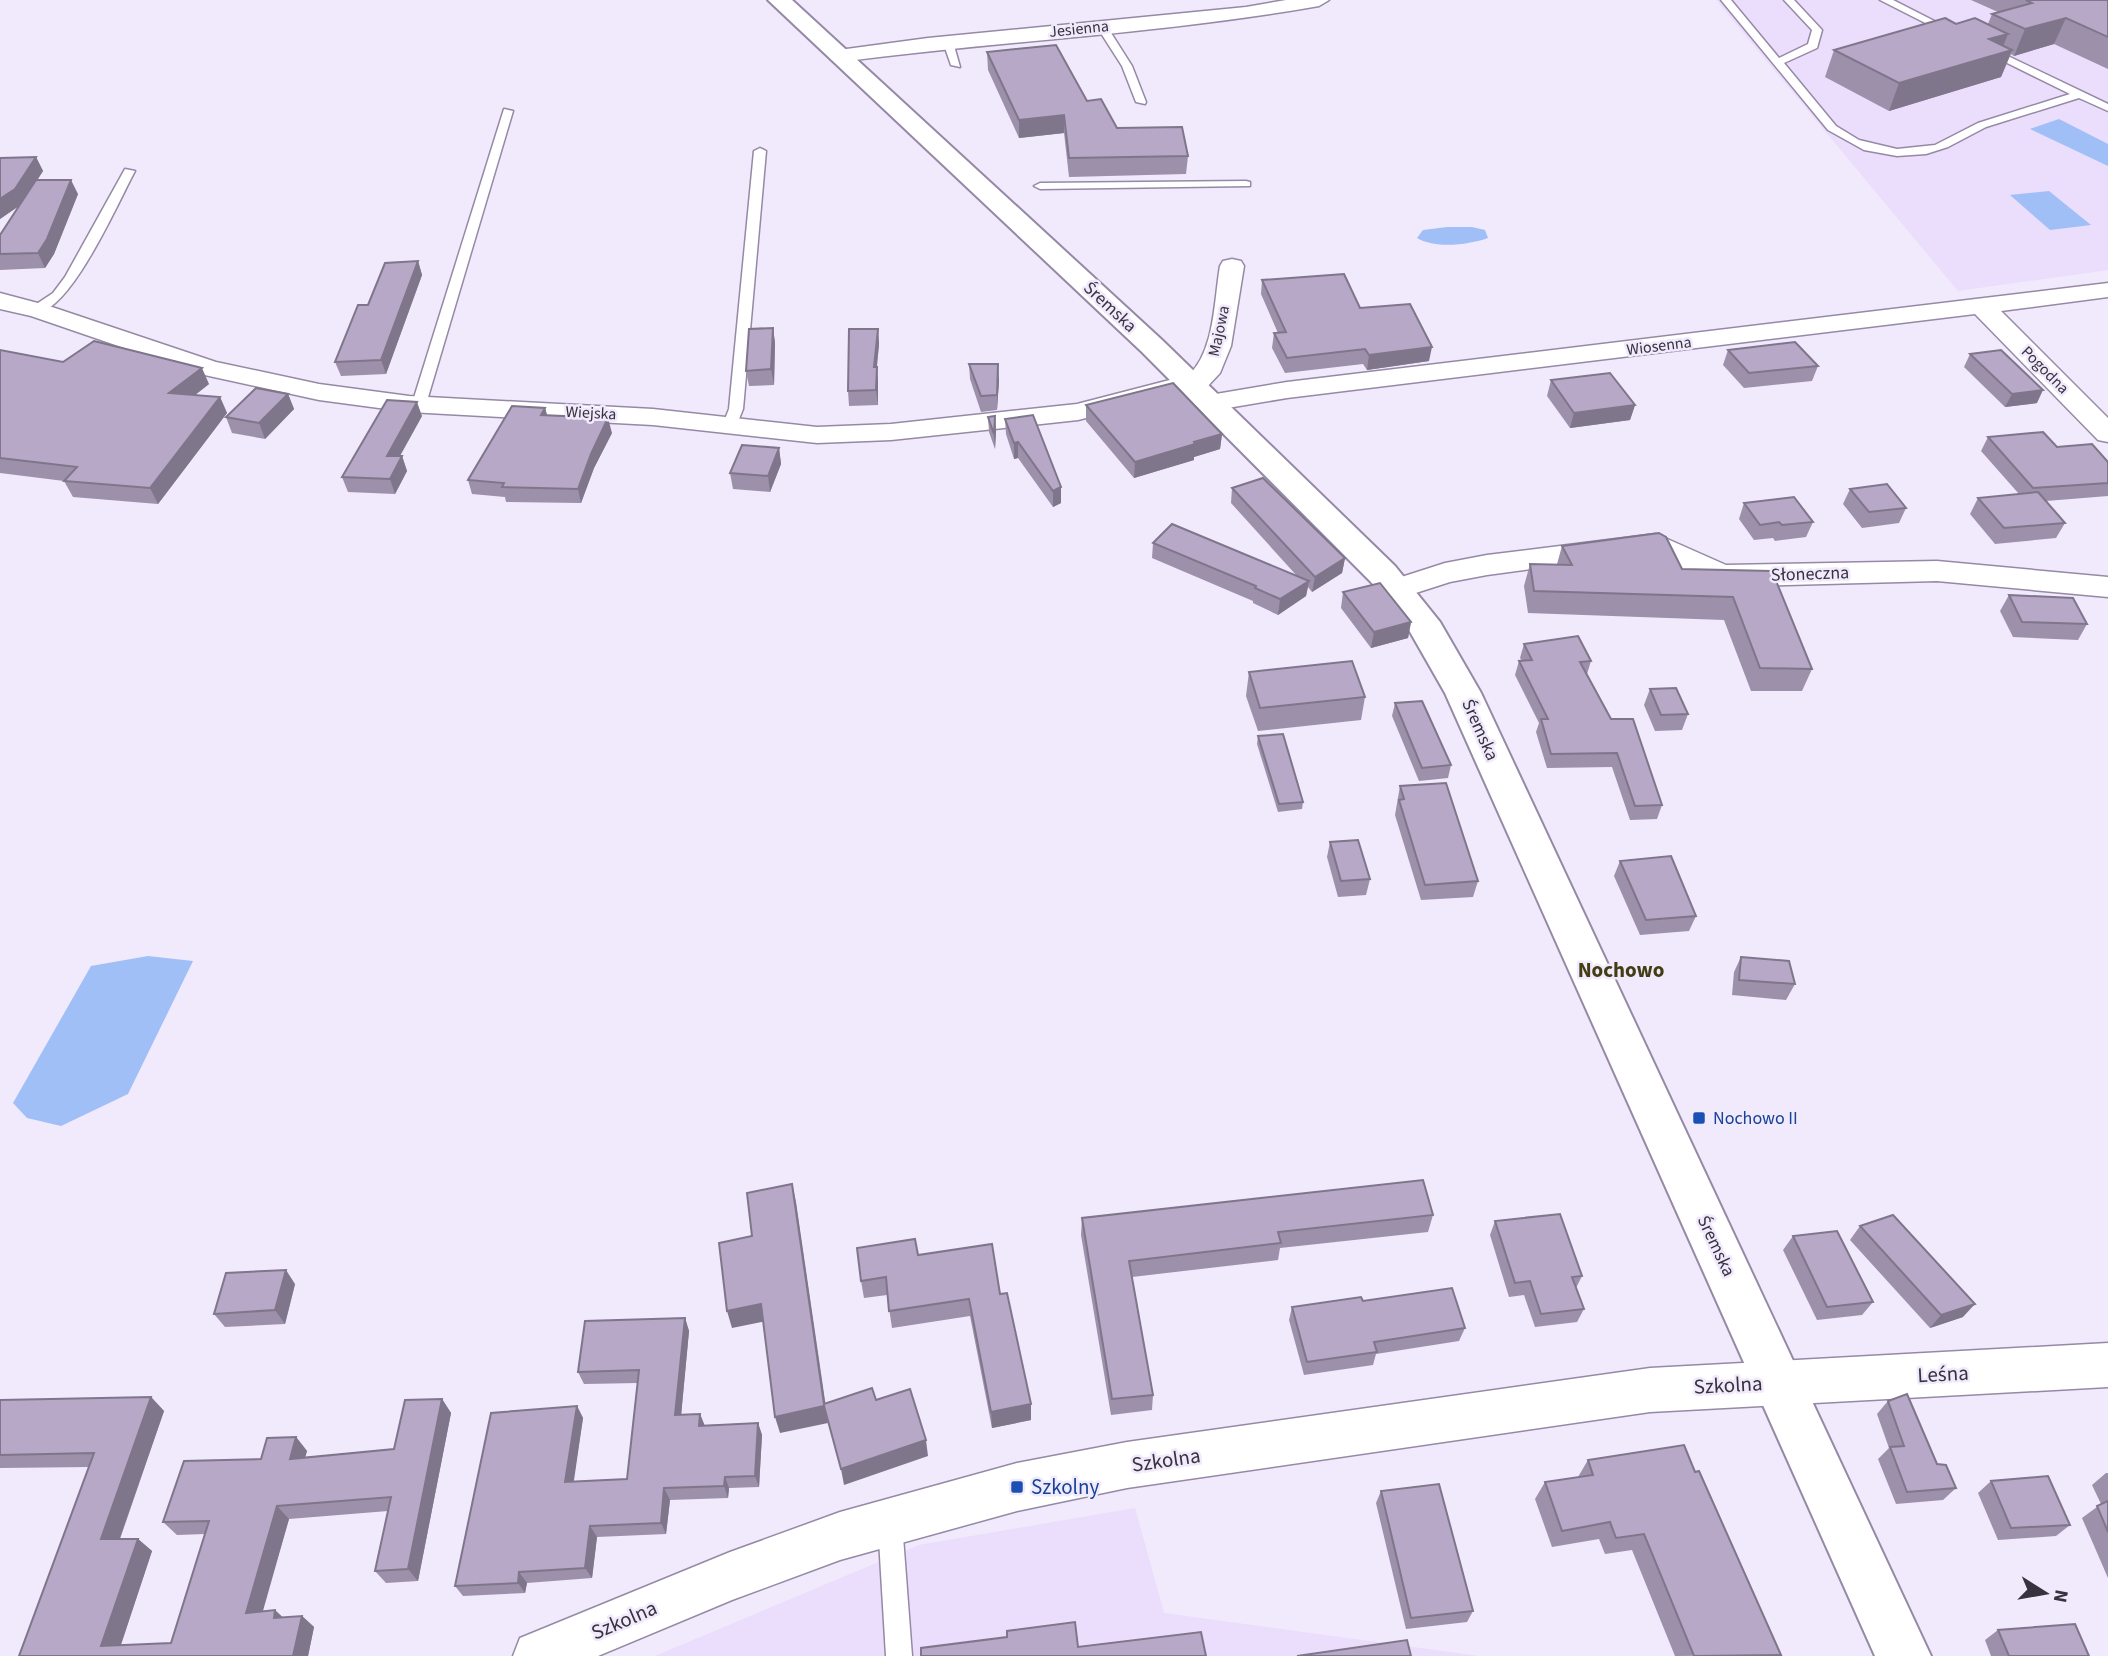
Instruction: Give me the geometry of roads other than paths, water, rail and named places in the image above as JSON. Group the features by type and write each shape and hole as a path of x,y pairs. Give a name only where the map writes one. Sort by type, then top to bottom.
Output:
{"main road":[{"name":"Śremska","path":"779,0 1200,393 1397,589 1434,640 1463,693 1903,1656"}],"street":[{"name":"Jesienna","path":"839,56 948,42 1246,13 1319,0"},
{"name":"Majowa","path":"1200,393 1216,353 1232,266"},
{"name":"Wiosenna","path":"1200,393 1234,397 2108,290"},
{"name":"Wiejska","path":"0,301 36,310 158,353 235,375 319,392 419,404 606,413 817,435 891,432 1078,412 1200,393"},
{"name":"Pogodna","path":"1982,306 2108,434"},
{"name":"Słoneczna","path":"1397,589 1445,573 1488,565 1656,543 1699,566 1746,576 1937,571 2108,587"},
{"name":"Leśna","path":"1778,1382 2108,1365"},
{"name":"Szkolna","path":"538,1656 730,1576 889,1521 1017,1487 1127,1465 1606,1396 1650,1390 1778,1382"}],"lane":[{"path":"1726,0 1832,128 1845,139 1875,149 1909,152 1939,148 1978,126 2080,94"},
{"path":"1778,62 1813,46 1817,30 1789,0"},
{"path":"1885,0 1958,35"},
{"path":"1102,27 1127,66 1141,102"},
{"path":"948,42 957,65"},
{"path":"1982,47 2106,106"},
{"path":"419,404 508,111"},
{"path":"730,424 736,408 760,151"},
{"path":"36,310 57,296 71,278 129,171"},
{"path":"1040,186 1246,184"},
{"path":"889,1521 899,1656"}],"water":[{"path":"2059,119 2108,144 2108,166 2030,129"},
{"path":"2049,191 2091,225 2050,230 2010,195"},
{"path":"1447,227 1485,230 1488,238 1452,245 1433,244 1417,238 1423,230"},
{"path":"148,956 193,961 128,1094 61,1126 27,1118 13,1103 91,966"}],"place":[{"name":"Nochowo II","path":"1699,1118"},
{"name":"Szkolny","path":"1017,1487"}],"district":[{"name":"Nochowo","path":"1621,970"}]}
